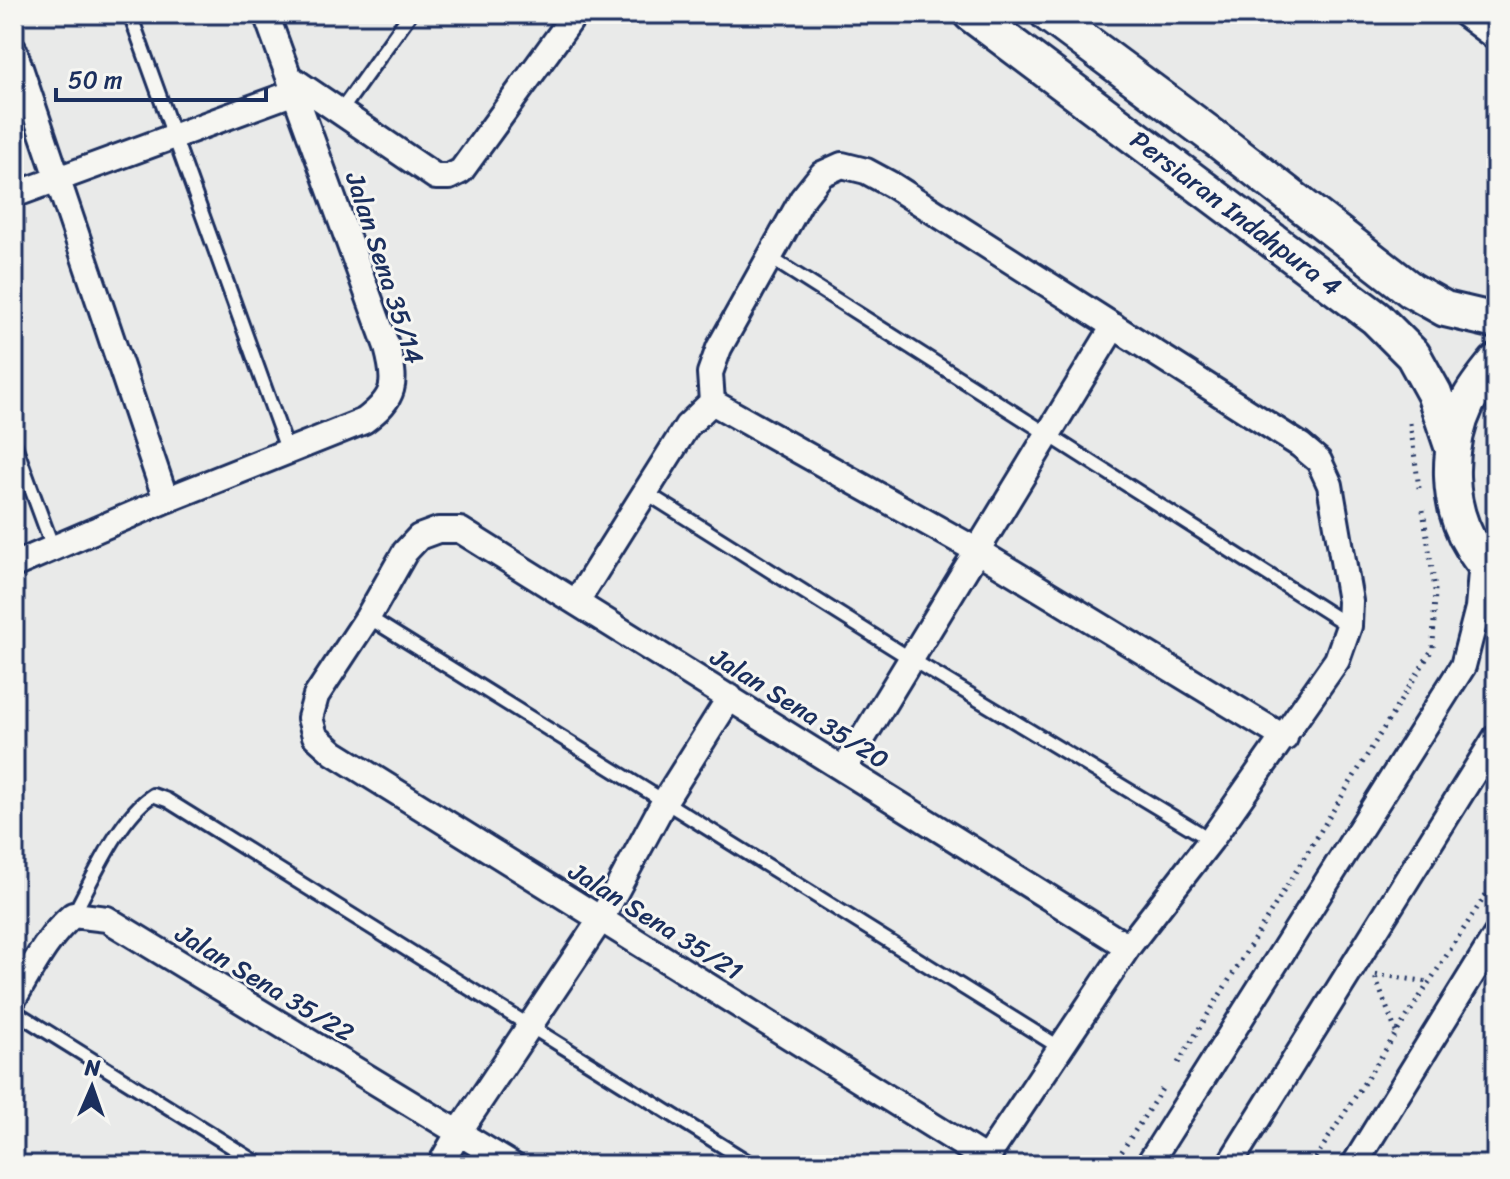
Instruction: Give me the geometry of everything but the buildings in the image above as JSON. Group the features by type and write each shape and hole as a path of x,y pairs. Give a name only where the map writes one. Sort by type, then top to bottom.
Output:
{"street":[{"name":"Jalan Sena 35/14","path":"14,565 364,421 382,408 393,390 393,369 387,347 266,14"},
{"path":"14,195 174,136 292,84 340,112 436,177 449,177 461,171 575,14"},
{"name":"Persiaran Indahpura 4","path":"971,14 1376,318 1413,355 1434,393 1453,449"},
{"name":"Persiaran Indahpura 4","path":"1048,14 1219,141 1411,290 1445,309 1496,321"},
{"path":"1464,14 1496,38"},
{"path":"14,50 166,500"},
{"path":"712,402 710,373 719,348 802,199 822,174 842,165 866,171 892,185 1300,445 1319,461 1330,485 1350,601 1349,626 1337,660 1211,840 1128,947 984,1162"},
{"path":"844,769 1114,326"},
{"path":"1148,1165 1463,666 1489,569 1472,547 1458,516 1452,483 1453,449 1467,402 1496,362"},
{"path":"577,601 687,426 712,402"},
{"path":"712,402 976,550 1285,738"},
{"name":"Jalan Sena 35/20","path":"368,617 405,552 419,537 438,530 460,530 1128,947"},
{"name":"Jalan Sena 35/21","path":"368,617 316,696 310,718 315,736 334,753 984,1162"},
{"path":"440,1165 601,919 664,802 730,697"},
{"path":"1229,1165 1496,737"},
{"path":"14,998 45,945 58,927 73,915"},
{"name":"Jalan Sena 35/22","path":"73,915 107,919 512,1165"},
{"path":"1354,1165 1496,935"}],"lane":[{"path":"130,14 288,452"},
{"path":"340,112 410,14"},
{"path":"769,257 1349,626"},
{"path":"14,442 53,548"},
{"path":"645,492 911,659 1211,840"},
{"path":"368,617 1059,1047"},
{"path":"73,915 126,821 139,804 153,795 182,808 753,1165"},
{"path":"14,1011 261,1165"}],"path":[{"path":"1311,1165 1496,879"},
{"path":"1396,1033 1374,974 1429,982"}]}
